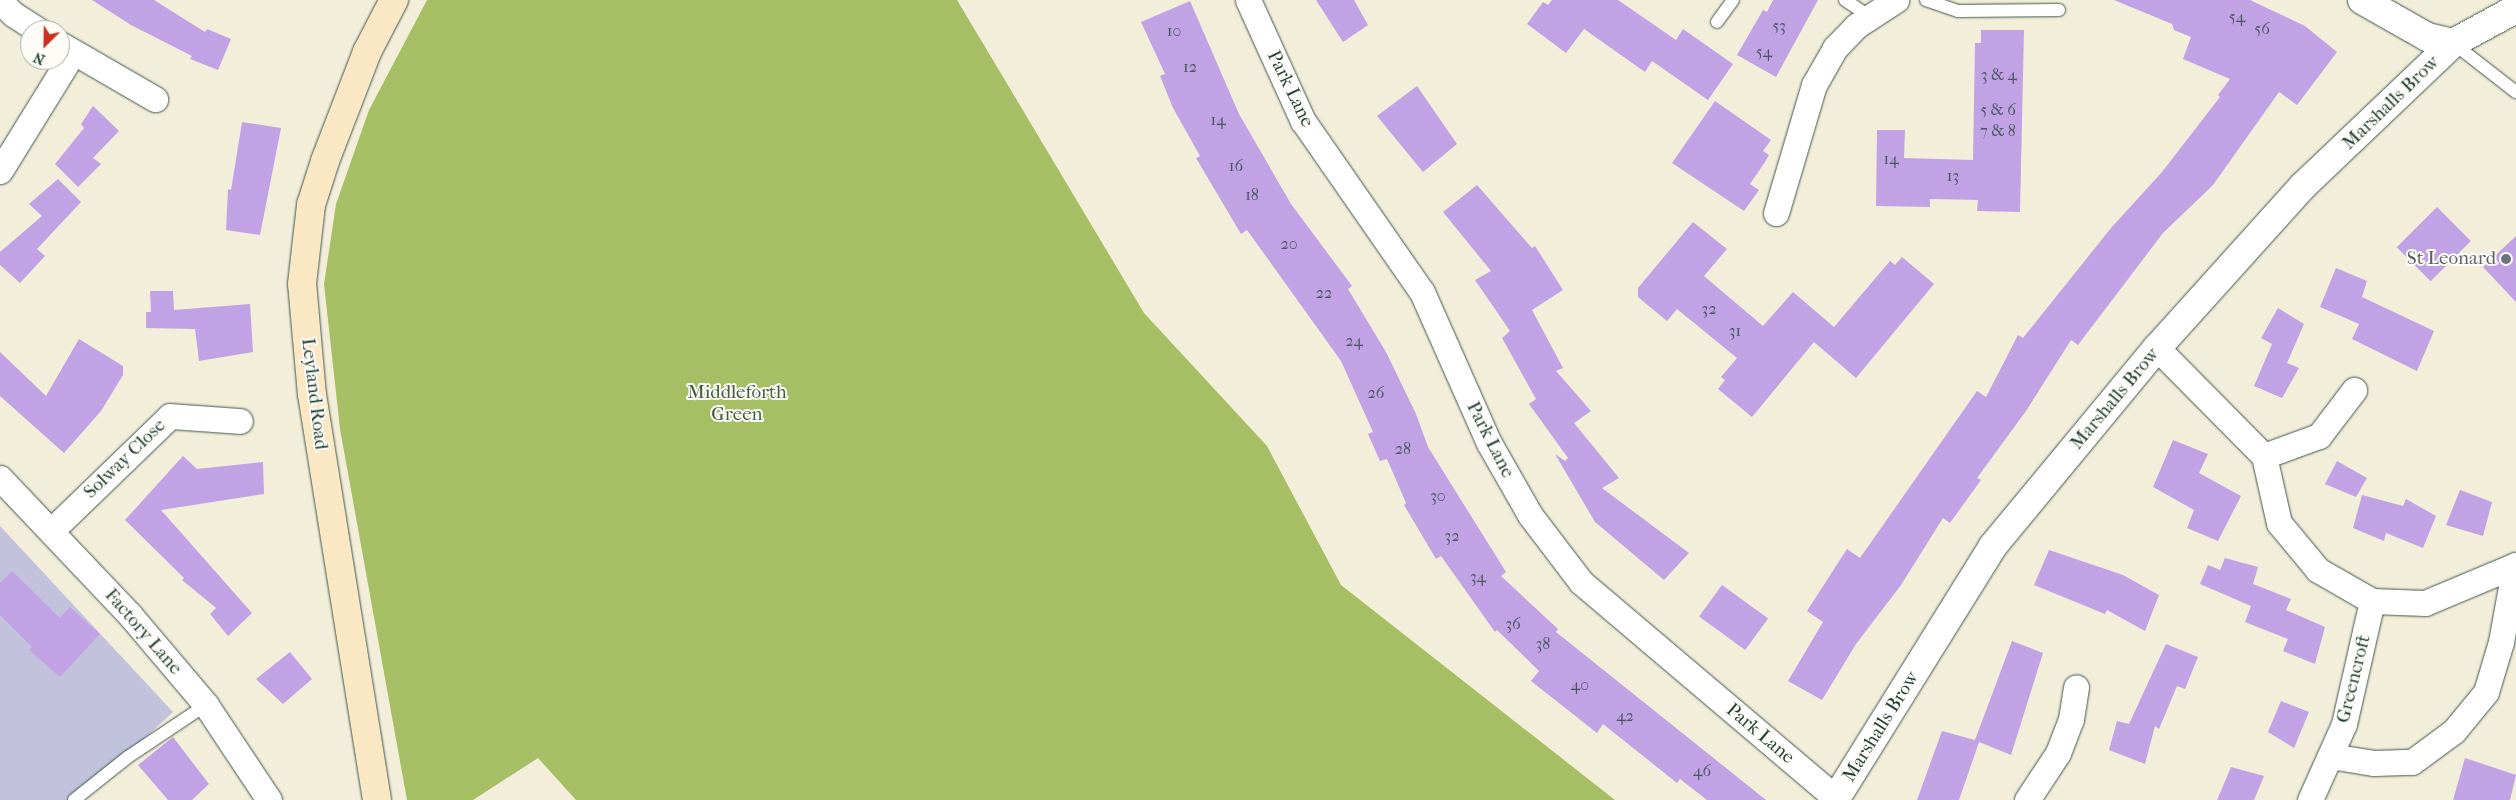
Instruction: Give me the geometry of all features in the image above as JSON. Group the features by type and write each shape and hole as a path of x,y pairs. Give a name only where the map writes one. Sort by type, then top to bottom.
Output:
{"main road":[{"name":"Leyland Road","path":"377,800 312,395 302,284 311,205 325,160 367,52 394,0"}],"street":[{"name":"Park Lane","path":"1248,0 1303,121 1422,292 1489,443 1530,515 1581,582 1836,799"},
{"path":"1776,213 1814,84 1835,48 1870,17 1896,0"},
{"path":"2362,0 2427,37 2453,44"},
{"path":"0,1 22,20"},
{"name":"Marshalls Brow","path":"1836,799 1993,546 2157,348 2303,186 2453,44 2516,9"},
{"path":"70,50 155,99"},
{"path":"0,171 55,70"},
{"path":"2157,348 2264,456 2279,523 2318,570 2372,601 2425,603 2515,565"},
{"path":"2264,456 2318,436 2354,390"},
{"name":"Solway Close","path":"52,530 170,416 240,421"},
{"name":"Factory Lane","path":"0,478 52,530 130,615 206,705 269,800"},
{"path":"2330,756 2374,763 2412,762 2454,731 2486,692 2501,642 2515,565"},
{"name":"Greencroft","path":"2310,800 2344,724 2372,601"},
{"path":"2027,800 2058,753 2071,719 2076,687"}],"lane":[{"path":"1717,22 1732,0"},
{"path":"1845,0 1870,17"},
{"path":"1926,0 1958,11 2060,10"},
{"path":"2453,44 2516,92"},
{"path":"74,800 128,757 206,705"}],"shaded area":[{"path":"0,526 173,712 78,800 0,800"}],"green space":[{"name":"Middleforth Green","path":"427,0 957,0 1144,313 1267,446 1341,585 1615,800 576,800 538,758 473,800 407,800 340,429 324,284 336,204 369,110"}],"building":[{"path":"92,0 154,0 205,32 207,29 231,39 218,70 190,59 192,56 131,25"},
{"path":"1316,0 1354,0 1368,25 1343,42"},
{"path":"1552,0 1618,0 1676,40 1683,29 1733,64 1708,100 1652,61 1645,72 1584,29 1566,53 1527,24 1543,2 1548,5"},
{"path":"1773,0 1818,0 1776,77 1737,55 1763,10 1767,12"},
{"path":"2114,0 2250,0 2305,26 2337,52 2297,105 2279,92 2213,185 2163,233 2078,345 2071,340 2026,411 1977,478 1981,480 1950,523 1943,518 1901,585 1856,644 1822,700 1788,681 1823,622 1807,611 1847,549 1860,558 1977,391 1986,397 2018,335 2023,338 2111,228 2162,172 2220,97 2218,95 2230,79 2183,59 2191,37 2174,30 2172,24"},
{"path":"1190,1 1239,114 1291,204 1352,286 1348,289 1386,352 1416,414 1428,447 1506,572 1501,576 1558,629 1556,632 1766,800 1707,800 1680,779 1677,783 1603,724 1597,733 1531,681 1539,671 1497,630 1495,632 1441,556 1436,559 1404,505 1406,503 1387,459 1380,461 1368,434 1373,432 1341,361 1247,230 1241,234 1196,158 1200,156 1173,108 1160,76 1165,74 1141,22"},
{"path":"1981,30 2024,30 2020,212 1977,211 1978,200 1930,199 1930,207 1876,206 1877,130 1905,130 1904,158 1973,160 1975,43 1981,43"},
{"path":"1417,86 1457,144 1423,172 1377,116"},
{"path":"1715,101 1771,140 1763,151 1769,155 1750,184 1759,190 1744,211 1672,163"},
{"path":"93,106 119,131 93,158 101,164 78,187 55,164 84,128 81,124"},
{"path":"242,122 281,128 260,235 226,230 228,189 231,190"},
{"path":"58,179 81,202 37,249 45,256 20,283 0,265 0,252 42,216 29,204"},
{"path":"1477,185 1532,248 1535,246 1563,290 1532,310 1563,368 1556,371 1591,411 1574,423 1619,478 1602,488 1689,553 1664,580 1595,522 1555,454 1565,461 1568,458 1529,404 1536,399 1502,338 1510,331 1475,280 1491,271 1443,212"},
{"path":"2437,207 2471,241 2431,281 2397,247"},
{"path":"1693,222 1727,249 1704,276 1763,326 1793,292 1834,327 1890,261 1895,265 1902,257 1934,284 1856,378 1814,342 1752,417 1718,389 1725,380 1721,377 1737,358 1677,309 1667,321 1638,297 1638,288"},
{"name":"St Leonard","path":"2516,236 2516,302 2483,267"},
{"path":"2336,268 2367,281 2362,297 2434,331 2417,371 2352,339 2359,324 2320,307"},
{"path":"150,291 173,291 174,310 250,304 253,352 199,361 195,329 146,328 146,312 151,312"},
{"path":"2278,308 2304,324 2287,363 2299,368 2282,398 2254,386 2272,344 2261,338"},
{"path":"79,339 123,366 123,375 101,411 64,453 0,396 0,352 46,396"},
{"path":"2173,440 2208,454 2199,473 2241,496 2218,541 2187,528 2194,510 2153,487"},
{"path":"183,456 197,469 263,462 264,494 161,510 252,613 228,636 210,614 216,608 182,580 184,578 125,520"},
{"path":"2337,461 2367,478 2356,497 2325,484"},
{"path":"2460,490 2492,502 2483,536 2446,525"},
{"path":"2362,495 2403,506 2406,499 2436,516 2423,548 2386,533 2384,541 2353,528"},
{"path":"2049,550 2123,575 2159,595 2145,631 2107,610 2105,614 2034,585"},
{"path":"2225,558 2258,567 2253,584 2291,599 2286,610 2325,627 2315,664 2283,651 2288,639 2245,622 2251,606 2200,584 2208,565 2220,570"},
{"path":"12,571 60,618 70,607 100,634 60,677 29,650 32,647 0,615 0,583"},
{"path":"1722,585 1768,619 1745,650 1699,617"},
{"path":"2012,641 2043,653 2011,755 1979,742 1959,800 1917,800 1942,731 1975,740"},
{"path":"2166,644 2198,657 2185,689 2177,686 2159,729 2155,726 2145,764 2109,750 2117,721 2129,724"},
{"path":"290,652 312,679 283,704 256,679"},
{"path":"2281,701 2309,712 2294,748 2268,732"},
{"path":"173,737 209,784 192,800 168,800 138,765"},
{"path":"2465,758 2516,775 2510,800 2453,800"},
{"path":"2231,767 2264,776 2254,800 2217,800"}],"place":[{"name":"St Leonard","path":"2506,259"}]}
